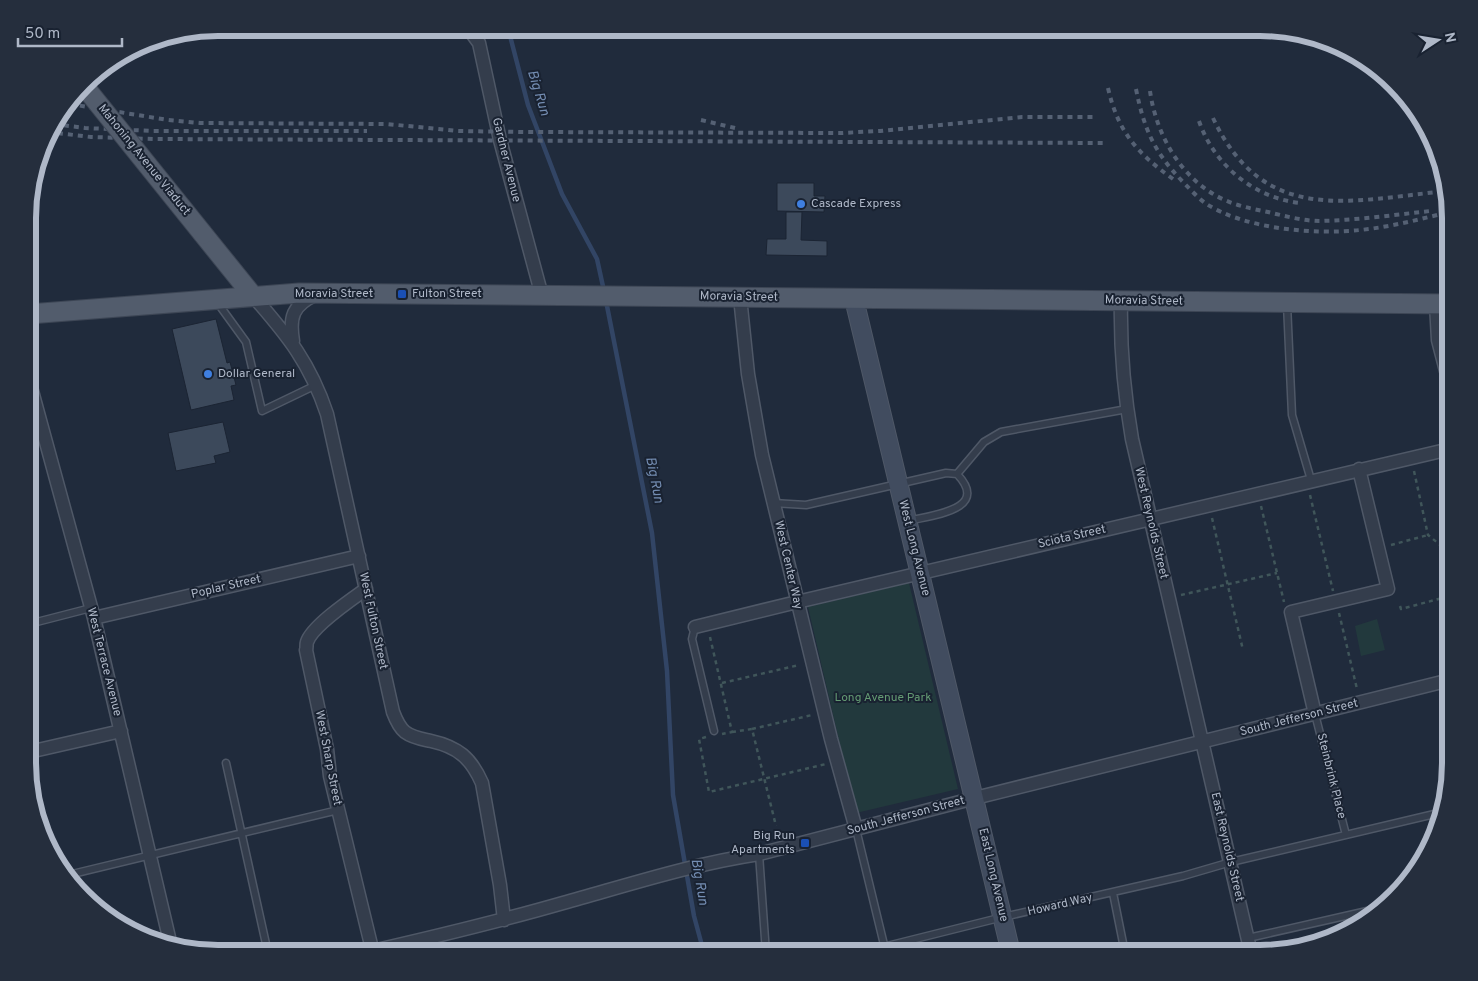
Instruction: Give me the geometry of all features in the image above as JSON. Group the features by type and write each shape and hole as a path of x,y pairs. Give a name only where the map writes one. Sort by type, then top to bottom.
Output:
{"main road":[{"name":"Mahoning Avenue Viaduct","path":"88,91 253,296"},
{"name":"Moravia Street","path":"36,313 253,296 320,293 1442,304"}],"street":[{"name":"Gardner Avenue","path":"474,36 479,43 500,140 542,296"},
{"path":"293,343 290,328 294,311 307,299 320,293"},
{"name":"West Fulton Street","path":"253,296 293,343 316,385 330,422 393,712 398,723 405,732 415,737 440,743 454,749 467,758 479,776 500,885 504,920"},
{"name":"West Center Way","path":"740,298 754,413 773,503 830,740 856,829"},
{"name":"West Long Avenue","path":"854,299 975,798"},
{"name":"West Reynolds Street","path":"1121,301 1122,357 1127,408 1150,519 1202,741"},
{"path":"1442,311 1438,340 1442,355"},
{"name":"West Terrace Avenue","path":"36,418 92,613 169,938"},
{"name":"Sciota Street","path":"694,627 1311,480 1442,451"},
{"path":"1291,612 1388,589 1359,469"},
{"name":"Poplar Street","path":"92,613 359,556"},
{"name":"West Sharp Street","path":"366,589 314,632 307,642 306,650 338,810 368,945"},
{"name":"Steinbrink Place","path":"1291,612 1315,714"},
{"name":"South Jefferson Street","path":"402,945 504,920 667,874 727,859 759,854 975,798 1442,682"},
{"path":"36,750 121,731"},
{"name":"East Reynolds Street","path":"1202,741 1249,945"},
{"name":"East Long Avenue","path":"975,798 1009,945"}],"lane":[{"path":"215,299 246,342 262,411 316,385"},
{"path":"1287,303 1292,416 1311,480"},
{"path":"957,474 984,442 1001,432 1127,408"},
{"path":"773,503 806,505 946,474 957,474 966,483 968,494 964,502 953,510 907,521"},
{"path":"36,623 92,613"},
{"path":"694,627 692,639 715,733"},
{"name":"Steinbrink Place","path":"1315,714 1346,836"},
{"path":"226,763 266,945"},
{"path":"74,874 338,810"},
{"name":"Howard Way","path":"903,945 1003,917 1113,893 1230,862 1435,814"},
{"path":"856,829 884,945"},
{"path":"759,854 765,945"},
{"path":"1113,893 1123,945"},
{"path":"1248,938 1364,912"}],"path":[{"path":"1413,469 1428,535 1442,546"},
{"path":"1261,506 1284,603 1291,612"},
{"path":"1212,518 1244,650"},
{"path":"1386,546 1428,535"},
{"path":"1181,596 1277,573"},
{"path":"1400,606 1400,609 1442,598"},
{"path":"710,637 732,732"},
{"path":"721,684 803,664"},
{"path":"715,733 752,729 815,714"},
{"path":"752,729 776,826"},
{"path":"708,737 699,739 709,792 827,763"}],"green space":[{"name":"Long Avenue Park","path":"909,583 958,789 856,813 808,607"},
{"path":"1377,619 1385,650 1361,656 1355,626"}],"building":[{"name":"Cascade Express","path":"777,183 814,183 814,196 825,196 824,212 777,211"},
{"name":"Cascade Express","path":"786,212 802,212 801,240 827,241 827,256 766,255 767,239 786,239"},
{"name":"Dollar General","path":"216,319 227,363 230,362 236,385 231,386 234,400 191,410 172,329"},
{"path":"223,422 230,452 214,456 216,463 176,471 168,433"}],"waterway":[{"name":"Big Run","path":"510,36 528,105 562,194 597,259 604,291"},
{"name":"Big Run","path":"606,301 652,533 667,671 673,795 694,916 702,945"}],"railway":[{"path":"1108,88 1117,117 1123,129 1139,150 1173,179"},
{"path":"1136,89 1147,128 1157,150 1173,171 1199,198 1221,212 1259,224 1301,231 1322,232 1372,229 1442,214"},
{"path":"1150,91 1160,128 1178,161 1190,176 1220,198 1249,208 1314,221 1430,211"},
{"path":"76,105 168,120 200,123 387,124 458,131 524,132 841,133 1022,117 1096,117"},
{"path":"1213,118 1234,153 1257,176 1283,191 1312,199 1343,201 1440,192"},
{"path":"701,120 735,128"},
{"path":"1199,121 1215,152 1238,177 1267,194 1283,200 1300,203"},
{"path":"62,125 153,131 367,131"},
{"path":"58,133 91,137 154,139 1103,143"}],"place":[{"name":"Cascade Express","path":"801,204"},
{"name":"Fulton Street","path":"402,294"},
{"name":"Dollar General","path":"208,374"},
{"name":"Big Run Apartments","path":"805,843"}]}
